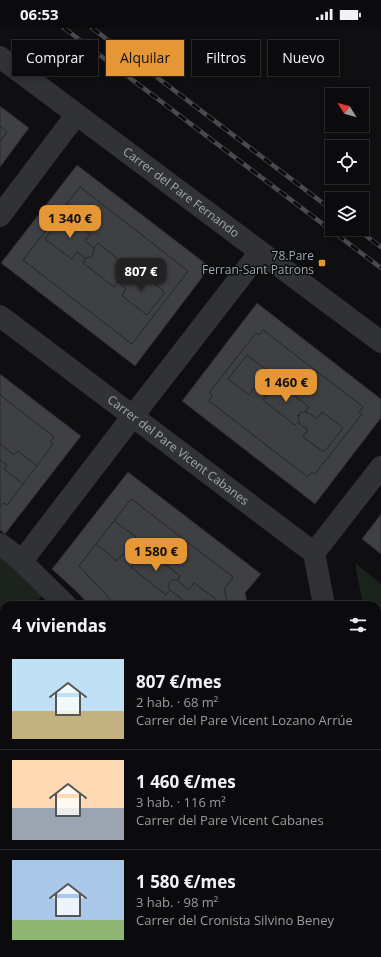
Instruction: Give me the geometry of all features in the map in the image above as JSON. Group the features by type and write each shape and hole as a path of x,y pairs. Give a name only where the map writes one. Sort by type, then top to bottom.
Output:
{"street":[{"name":"Carrer del Pare Fernando","path":"0,57 76,115 112,139 381,342"},
{"path":"0,216 76,115"},
{"path":"22,561 260,252"},
{"name":"Carrer del Pare Vicent Cabanes","path":"0,316 314,553"},
{"path":"323,601 314,553 381,468"},
{"path":"0,544 22,561 60,601"}],"shaded area":[{"path":"0,549 49,586 38,601 0,601"},
{"path":"355,563 381,584 381,601 362,601"}],"building":[{"path":"0,106 29,128 0,167 0,141 7,132 0,126"},
{"path":"0,126 7,132 0,141"},
{"path":"77,165 210,267 135,366 1,263","holes":["80,187 188,271 132,344 23,260"]},
{"path":"80,187 188,271 132,344 23,260","holes":["64,215 90,234 85,241 94,248 98,243 129,268 125,272 135,278 139,272 165,292 147,315 122,296 126,289 118,281 114,287 83,263 86,258 77,252 72,259 45,239"]},
{"path":"64,215 90,234 85,241 94,248 94,253 91,257 85,258 77,252 72,259 45,239"},
{"path":"98,243 129,268 119,275 118,281 114,287 83,263 86,258 93,255 94,248"},
{"path":"139,272 165,292 147,315 122,296 126,289 119,283 118,280 119,275 123,273 128,273 135,278"},
{"path":"257,303 381,399 381,418 315,504 182,401","holes":["263,330 363,407 359,412 362,414 315,474 312,472 308,477 209,401 213,395 209,393 256,333 259,335"]},
{"path":"263,330 363,407 359,412 362,414 315,474 312,472 308,477 209,401 213,395 209,393 256,333 259,335","holes":["247,355 268,371 263,377 271,383 273,387 277,382 309,407 305,412 317,419 322,412 343,428 324,452 303,437 308,430 300,424 299,421 295,425 263,400 266,396 254,388 249,395 228,379"]},
{"path":"247,355 268,371 263,377 273,386 273,392 271,394 265,396 254,388 249,395 228,379"},
{"path":"0,374 81,436 5,534 0,530 0,507 3,503 7,505 53,444 50,442 54,437 0,395"},
{"path":"277,382 309,407 305,412 298,415 299,421 295,425 263,400 266,396 273,392 273,387"},
{"path":"0,395 54,437 50,442 53,444 37,466 18,451 14,455 0,444"},
{"path":"322,412 343,428 324,452 303,437 308,430 300,424 298,419 300,413 309,413 317,419"},
{"path":"0,444 14,455 18,451 37,466 23,484 4,469 7,465 0,460"},
{"path":"0,460 7,465 4,469 23,484 7,505 3,503 0,507"},
{"path":"128,472 261,574 245,593 247,601 227,601 224,589 233,577 131,499 79,566 111,601 85,601 52,569"},
{"path":"131,499 233,577 224,589 227,601 214,601 216,599 194,583 189,590 177,580 180,576 145,549 143,553 130,544 136,537 114,521"},
{"path":"381,514 381,554 362,539"},
{"path":"114,521 136,537 130,544 143,553 144,557 142,562 137,564 123,554 117,561 96,544"},
{"path":"96,544 117,561 123,554 135,563 131,567 166,595 170,590 182,599 181,601 111,601 79,566"},
{"path":"145,549 180,576 177,580 170,581 168,586 170,590 166,595 131,567 135,563 137,564 142,562"},
{"path":"177,580 189,590 194,583 216,599 214,601 181,601 182,599 170,590 168,586 170,581"}],"railway":[{"path":"64,28 381,268"},
{"path":"92,28 325,205"},
{"path":"366,236 381,247"}],"place":[{"name":"78.Pare Ferran-Sant Patrons","path":"322,263"}]}
